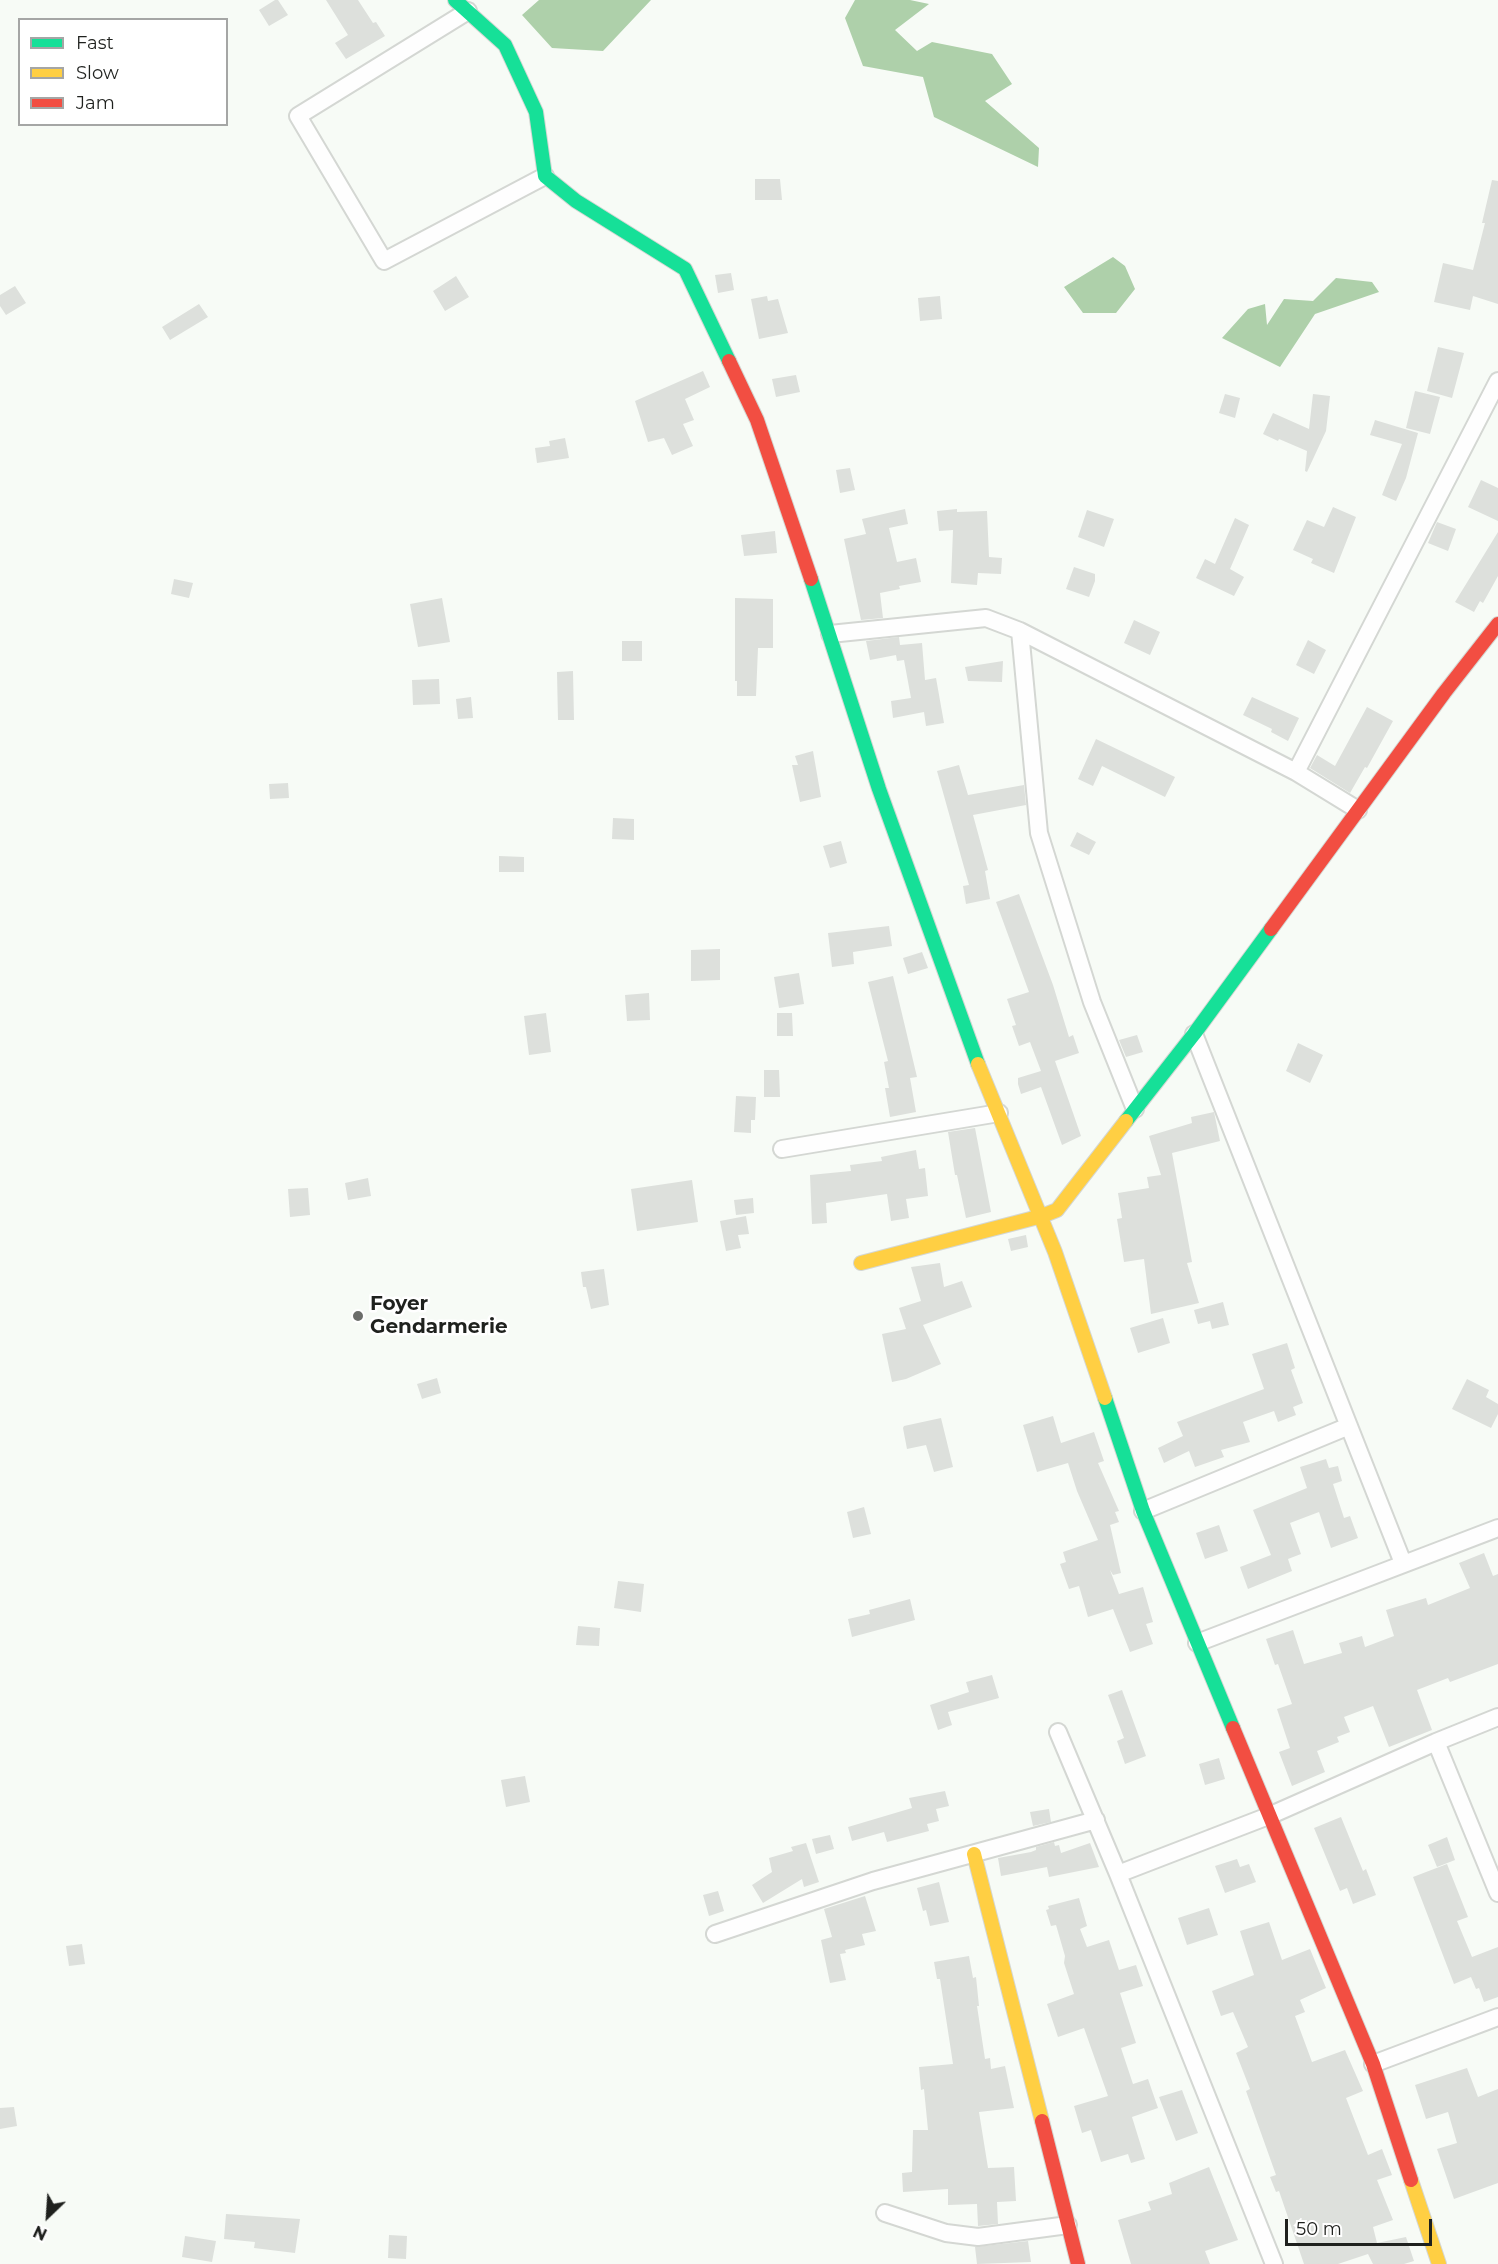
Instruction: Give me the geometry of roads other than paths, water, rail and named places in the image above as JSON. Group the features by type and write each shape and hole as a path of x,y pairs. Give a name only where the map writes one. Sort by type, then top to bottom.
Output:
{"street":[{"path":"545,176 384,261 298,116 461,6 506,45 536,112 545,176 576,201 685,269 757,420 830,634 879,789 975,1056 1042,1216 1143,1511 1373,2064 1439,2264"},
{"path":"1296,772 1498,381"},
{"path":"830,634 986,618 1020,631 1296,772 1358,810"},
{"path":"861,1263 1042,1216 1057,1210 1194,1034 1444,693 1498,624"},
{"path":"1020,631 1039,833 1092,1002 1135,1110"},
{"path":"1194,1034 1403,1563"},
{"path":"782,1149 999,1113"},
{"path":"1143,1511 1348,1426"},
{"path":"1197,1643 1498,1527"},
{"path":"1118,1874 1271,1815 1498,1717"},
{"path":"1058,1732 1118,1874 1274,2264"},
{"path":"1436,1742 1498,1893"},
{"path":"716,1934 873,1881 1096,1820"},
{"path":"974,1854 1078,2264"},
{"path":"1373,2064 1498,2017"},
{"path":"885,2213 946,2233 978,2237 1068,2225"}],"place":[{"name":"Foyer Gendarmerie","path":"358,1316"}]}
